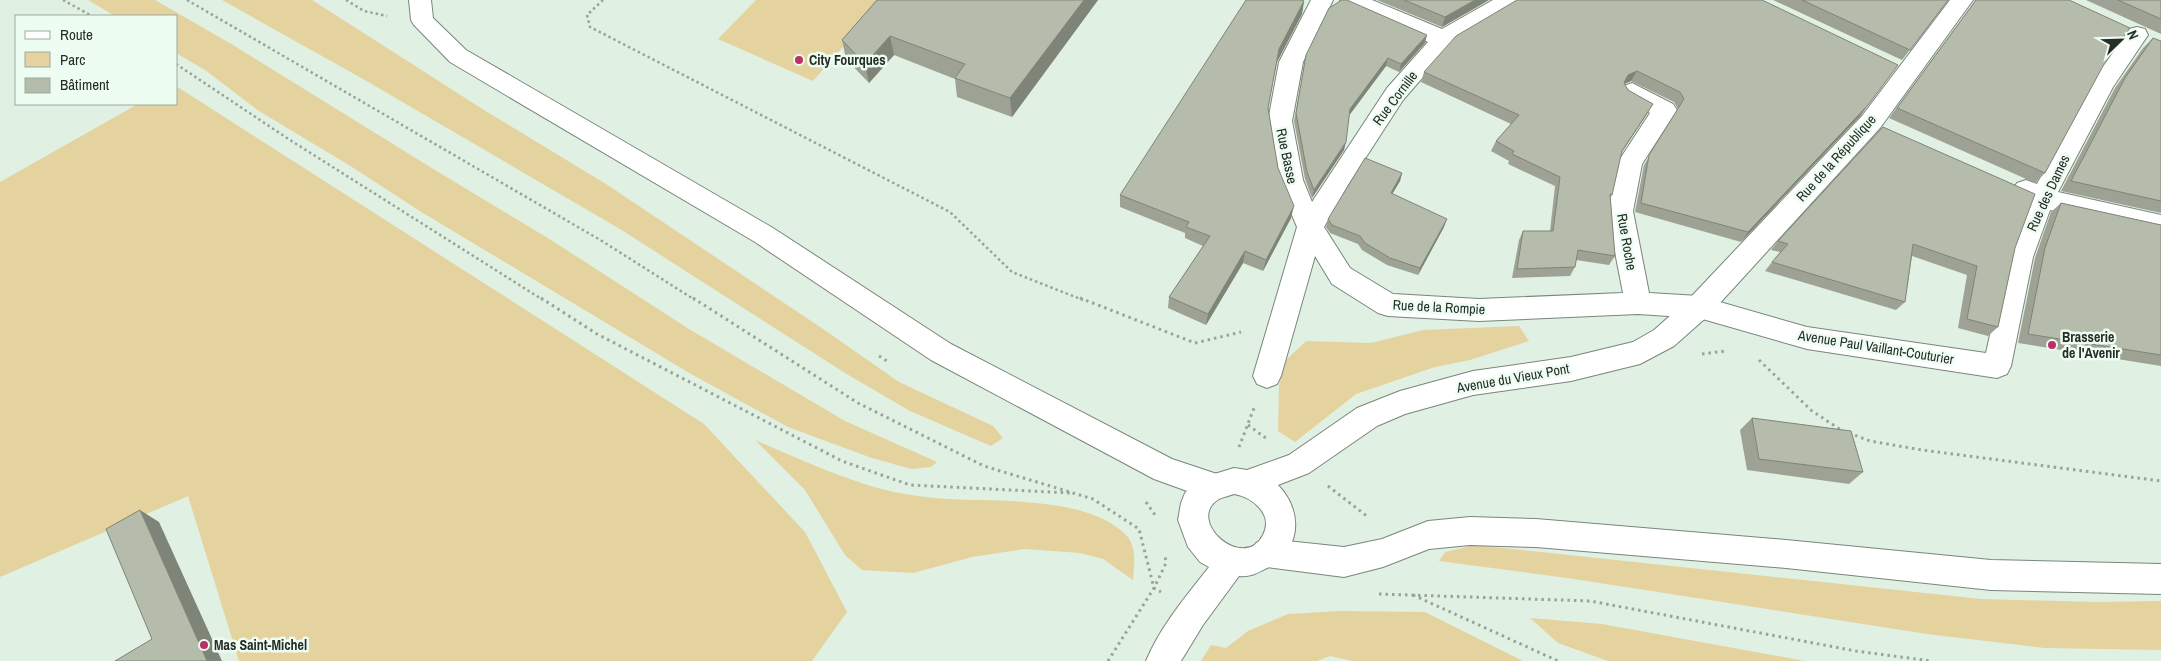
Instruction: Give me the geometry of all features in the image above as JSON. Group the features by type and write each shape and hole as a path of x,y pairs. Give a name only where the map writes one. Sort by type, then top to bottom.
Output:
{"street":[{"name":"Rue Basse","path":"1310,227 1290,180 1280,121 1290,62 1322,0"},
{"path":"1351,0 1443,39"},
{"name":"Rue Cornille","path":"1310,227 1339,178 1395,94 1443,39 1510,0"},
{"name":"Rue de la République","path":"1699,307 1880,126 1962,0"},
{"path":"421,10 458,56 764,234 941,352 1164,470 1203,498 1195,530 1219,554 1257,559 1275,530"},
{"name":"Rue des Dames","path":"1998,366 2020,257 2042,198 2103,83 2137,34"},
{"name":"Rue Roche","path":"1632,92 1665,110 1630,162 1620,211 1638,303"},
{"path":"2006,182 2042,198 2161,225"},
{"path":"1267,376 1310,227"},
{"name":"Rue de la Rompie","path":"1310,227 1341,276 1388,305 1479,310 1638,303 1699,307"},
{"name":"Avenue du Vieux Pont","path":"1203,498 1234,481 1248,483 1299,464 1367,417 1400,402 1473,383 1580,367 1640,352 1664,338 1699,307"},
{"name":"Avenue Paul Vaillant-Couturier","path":"1699,307 1808,338 1998,366"},
{"name":"Avenue du Vieux Pont","path":"1275,530 1299,464"},
{"path":"1248,483 1264,491 1275,530 1318,560 1344,562 1383,553 1428,535 1470,531 1536,533 1777,553 1991,575 2161,578"},
{"path":"1162,661 1192,614 1219,554"}],"path":[{"path":"63,0 90,15"},
{"path":"186,0 602,241 858,403"},
{"path":"346,0 364,11 421,10"},
{"path":"603,0 587,15 590,27 950,212 1012,272 1195,343 1248,330"},
{"path":"178,65 290,140 597,334 842,461 910,485 1076,494"},
{"path":"1664,338 1694,356 1716,351 1732,350"},
{"path":"1753,357 1778,376 1812,411 1840,430 1870,441 2161,481"},
{"path":"1236,450 1240,445 1267,376"},
{"path":"1145,500 1155,514 1157,524"},
{"path":"1108,661 1154,588 1166,562 1164,553"},
{"path":"1410,594 1558,661"},
{"path":"1590,601 1856,651 1931,661"}],"green space":[{"path":"88,0 155,0 233,45 551,240 689,329 845,421 937,462 931,467 911,469 869,457 788,427 691,374 423,213 352,167 259,111 205,70 178,54 178,15 113,15"},
{"path":"222,0 312,0 484,110 606,184 899,382 993,426 1003,438 991,446 910,411 845,373 620,229 363,79"},
{"name":"City Fourques","path":"756,0 884,0 813,81 718,39"},
{"path":"178,87 704,424 805,532 847,612 812,661 239,661 188,496 0,577 0,182 136,105 178,105"},
{"path":"1519,326 1529,341 1470,360 1435,367 1356,394 1295,442 1278,431 1279,385 1286,360 1306,341 1371,343 1423,330"},
{"path":"755,440 838,475 889,491 942,499 1018,501 1067,508 1090,514 1111,523 1127,536 1132,546 1134,557 1133,580 1103,559 1080,553 1025,549 972,557 913,573 862,570 845,555 805,490"},
{"path":"1475,545 1981,599 2096,602 2161,601 2161,650 2044,648 1927,634 1574,579 1439,561 1445,552"},
{"path":"1340,611 1425,612 1523,661 1352,661 1330,656 1317,661 1201,661 1211,645 1226,648 1248,631 1288,614"},
{"path":"1530,618 1602,624 1805,661 1608,661 1558,643"}],"building":[{"path":"877,0 1084,0 1010,98 955,78 965,64 890,36 865,64 842,40"},
{"path":"1246,0 1304,1 1279,49 1268,108 1278,168 1294,206 1266,260 1245,251 1208,314 1169,297 1210,236 1186,227 1189,222 1120,195"},
{"path":"1342,0 1347,0 1427,35 1401,64 1388,58 1350,109 1346,142 1314,190 1307,172 1296,113 1306,55 1329,8"},
{"path":"1404,0 1475,0 1445,17"},
{"path":"1517,0 1762,0 1898,65 1868,105 1748,232 1641,203 1649,155 1684,99 1680,92 1637,71 1628,75 1624,83 1628,90 1653,104 1622,151 1612,195 1610,194 1615,256 1578,250 1575,267 1517,269 1523,231 1553,231 1560,177 1512,154 1514,151 1496,141 1519,115 1424,72 1456,36"},
{"path":"1802,0 1948,0 1910,50"},
{"path":"1976,0 2069,0 2130,28 2103,66 2045,173 1897,108"},
{"path":"2118,0 2161,0 2161,19"},
{"path":"2153,38 2161,41 2161,201 2071,181 2125,78"},
{"path":"1883,127 2035,194 2015,248 1998,327 1967,319 1977,266 1913,244 1905,302 1772,262 1788,244 1778,241"},
{"path":"1365,158 1402,173 1391,193 1447,219 1420,268 1390,258 1365,243 1360,236 1332,225 1328,219"},
{"path":"2061,203 2161,225 2161,355 2028,334 2045,248"},
{"path":"1752,418 1851,431 1863,472 1759,459"},
{"path":"140,510 207,661 115,661 152,639 106,529"}],"place":[{"name":"City Fourques","path":"799,60"},
{"name":"Brasserie de l'Avenir","path":"2052,345"},
{"name":"Mas Saint-Michel","path":"204,645"}]}
